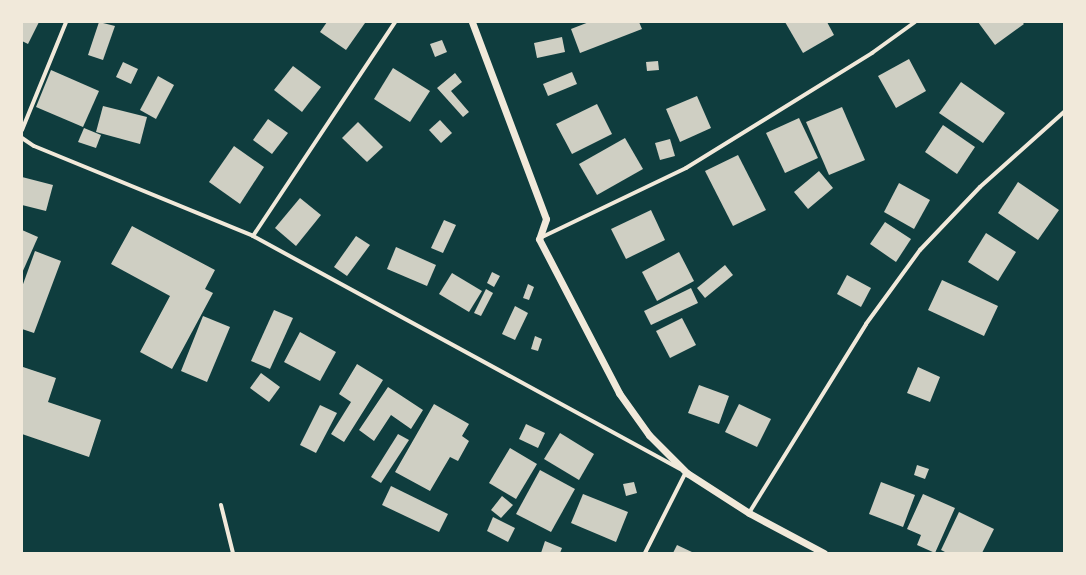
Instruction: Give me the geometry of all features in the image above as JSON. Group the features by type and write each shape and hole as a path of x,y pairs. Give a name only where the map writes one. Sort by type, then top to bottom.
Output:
{"street":[{"path":"22,130 66,22"},
{"path":"253,236 395,22"},
{"path":"472,22 546,219 539,239 619,393 649,435 687,473"},
{"path":"539,239 686,168 872,53 915,22"},
{"path":"749,513 866,324 920,250 980,187 1064,112"},
{"path":"22,138 34,146 253,236 687,473 749,513 824,553"},
{"path":"645,553 687,473"},
{"path":"221,505 233,553"}],"building":[{"path":"22,22 39,22 28,44 22,41"},
{"path":"99,22 115,26 103,60 88,55"},
{"path":"327,22 365,23 346,50 320,32"},
{"path":"589,22 639,22 642,29 580,53 571,29"},
{"path":"785,22 827,22 834,35 803,53"},
{"path":"978,22 1022,22 1024,24 995,45"},
{"path":"562,37 565,52 537,58 534,43"},
{"path":"442,40 447,52 435,57 430,44"},
{"path":"909,59 926,91 896,108 878,76"},
{"path":"658,61 659,70 647,71 646,62"},
{"path":"123,62 138,69 131,84 116,77"},
{"path":"293,66 321,87 302,112 274,90"},
{"path":"393,68 430,91 410,122 374,99"},
{"path":"51,70 99,91 83,127 36,107"},
{"path":"572,72 577,84 548,96 543,84"},
{"path":"455,73 462,82 451,91 469,112 463,117 437,88"},
{"path":"158,76 174,85 156,119 140,110"},
{"path":"961,82 1005,113 983,143 939,113"},
{"path":"697,96 711,128 680,142 666,109"},
{"path":"597,104 612,134 572,154 556,124"},
{"path":"103,106 147,117 140,144 96,132"},
{"path":"842,107 865,160 829,175 806,122"},
{"path":"799,118 818,158 785,173 766,133"},
{"path":"268,119 288,133 272,154 253,140"},
{"path":"440,120 452,133 441,143 429,130"},
{"path":"358,122 383,147 367,162 342,138"},
{"path":"943,125 975,147 957,174 925,152"},
{"path":"84,128 101,135 96,148 78,142"},
{"path":"625,138 643,169 597,195 579,164"},
{"path":"670,139 675,156 660,160 655,143"},
{"path":"234,146 264,167 240,204 209,182"},
{"path":"738,155 766,210 733,226 705,171"},
{"path":"819,171 833,188 808,209 794,192"},
{"path":"22,177 53,185 46,211 22,205"},
{"path":"1018,182 1059,210 1038,240 998,213"},
{"path":"899,183 930,200 914,229 884,212"},
{"path":"300,198 321,215 296,246 275,228"},
{"path":"651,210 665,240 626,259 611,229"},
{"path":"444,220 456,225 443,253 431,248"},
{"path":"885,222 911,239 896,262 870,244"},
{"path":"132,226 215,270 205,289 213,293 172,369 140,352 170,296 111,264"},
{"path":"22,230 38,237 22,273"},
{"path":"986,233 1016,252 998,281 968,262"},
{"path":"356,236 370,245 347,276 334,267"},
{"path":"396,247 436,265 427,286 387,269"},
{"path":"35,251 61,261 34,333 22,329 22,287"},
{"path":"679,252 694,281 657,301 642,272"},
{"path":"725,265 733,275 705,298 697,288"},
{"path":"492,272 500,276 494,287 487,283"},
{"path":"452,273 482,291 469,312 439,294"},
{"path":"847,275 871,288 861,307 837,294"},
{"path":"942,280 998,306 984,336 928,310"},
{"path":"528,284 534,287 529,300 523,298"},
{"path":"691,288 698,303 651,325 644,311"},
{"path":"486,289 493,293 481,316 474,313"},
{"path":"515,306 528,313 515,340 502,334"},
{"path":"274,310 293,318 270,369 251,361"},
{"path":"203,316 230,327 207,382 181,371"},
{"path":"682,318 696,345 670,358 656,331"},
{"path":"300,332 336,352 320,381 284,362"},
{"path":"535,336 542,339 538,351 531,349"},
{"path":"357,364 383,380 344,442 331,434 351,402 339,394"},
{"path":"23,367 56,378 48,402 101,420 89,457 22,434"},
{"path":"918,367 940,377 930,402 907,393"},
{"path":"261,373 280,387 269,402 250,388"},
{"path":"699,385 729,396 719,424 688,413"},
{"path":"388,387 423,410 411,429 391,415 374,441 359,430"},
{"path":"434,404 469,424 462,436 469,441 458,461 450,457 430,491 395,472"},
{"path":"739,404 771,419 757,447 725,432"},
{"path":"320,405 337,413 316,453 300,445"},
{"path":"526,424 545,433 538,448 519,439"},
{"path":"560,433 594,454 579,480 544,459"},
{"path":"398,434 409,440 381,483 371,477"},
{"path":"510,448 537,464 516,499 489,483"},
{"path":"917,465 929,469 925,479 914,475"},
{"path":"540,470 575,489 551,532 516,514"},
{"path":"634,482 637,493 626,496 623,484"},
{"path":"881,482 915,495 903,527 869,514"},
{"path":"391,486 448,514 439,532 382,505"},
{"path":"583,494 628,512 616,542 571,523"},
{"path":"923,494 955,508 935,553 917,545 921,535 907,529"},
{"path":"502,496 513,505 501,518 491,510"},
{"path":"959,512 994,529 982,553 947,553 941,550"},
{"path":"493,517 515,528 508,542 487,531"},
{"path":"545,541 562,548 560,553 541,553"},
{"path":"677,545 694,553 673,553"}]}
